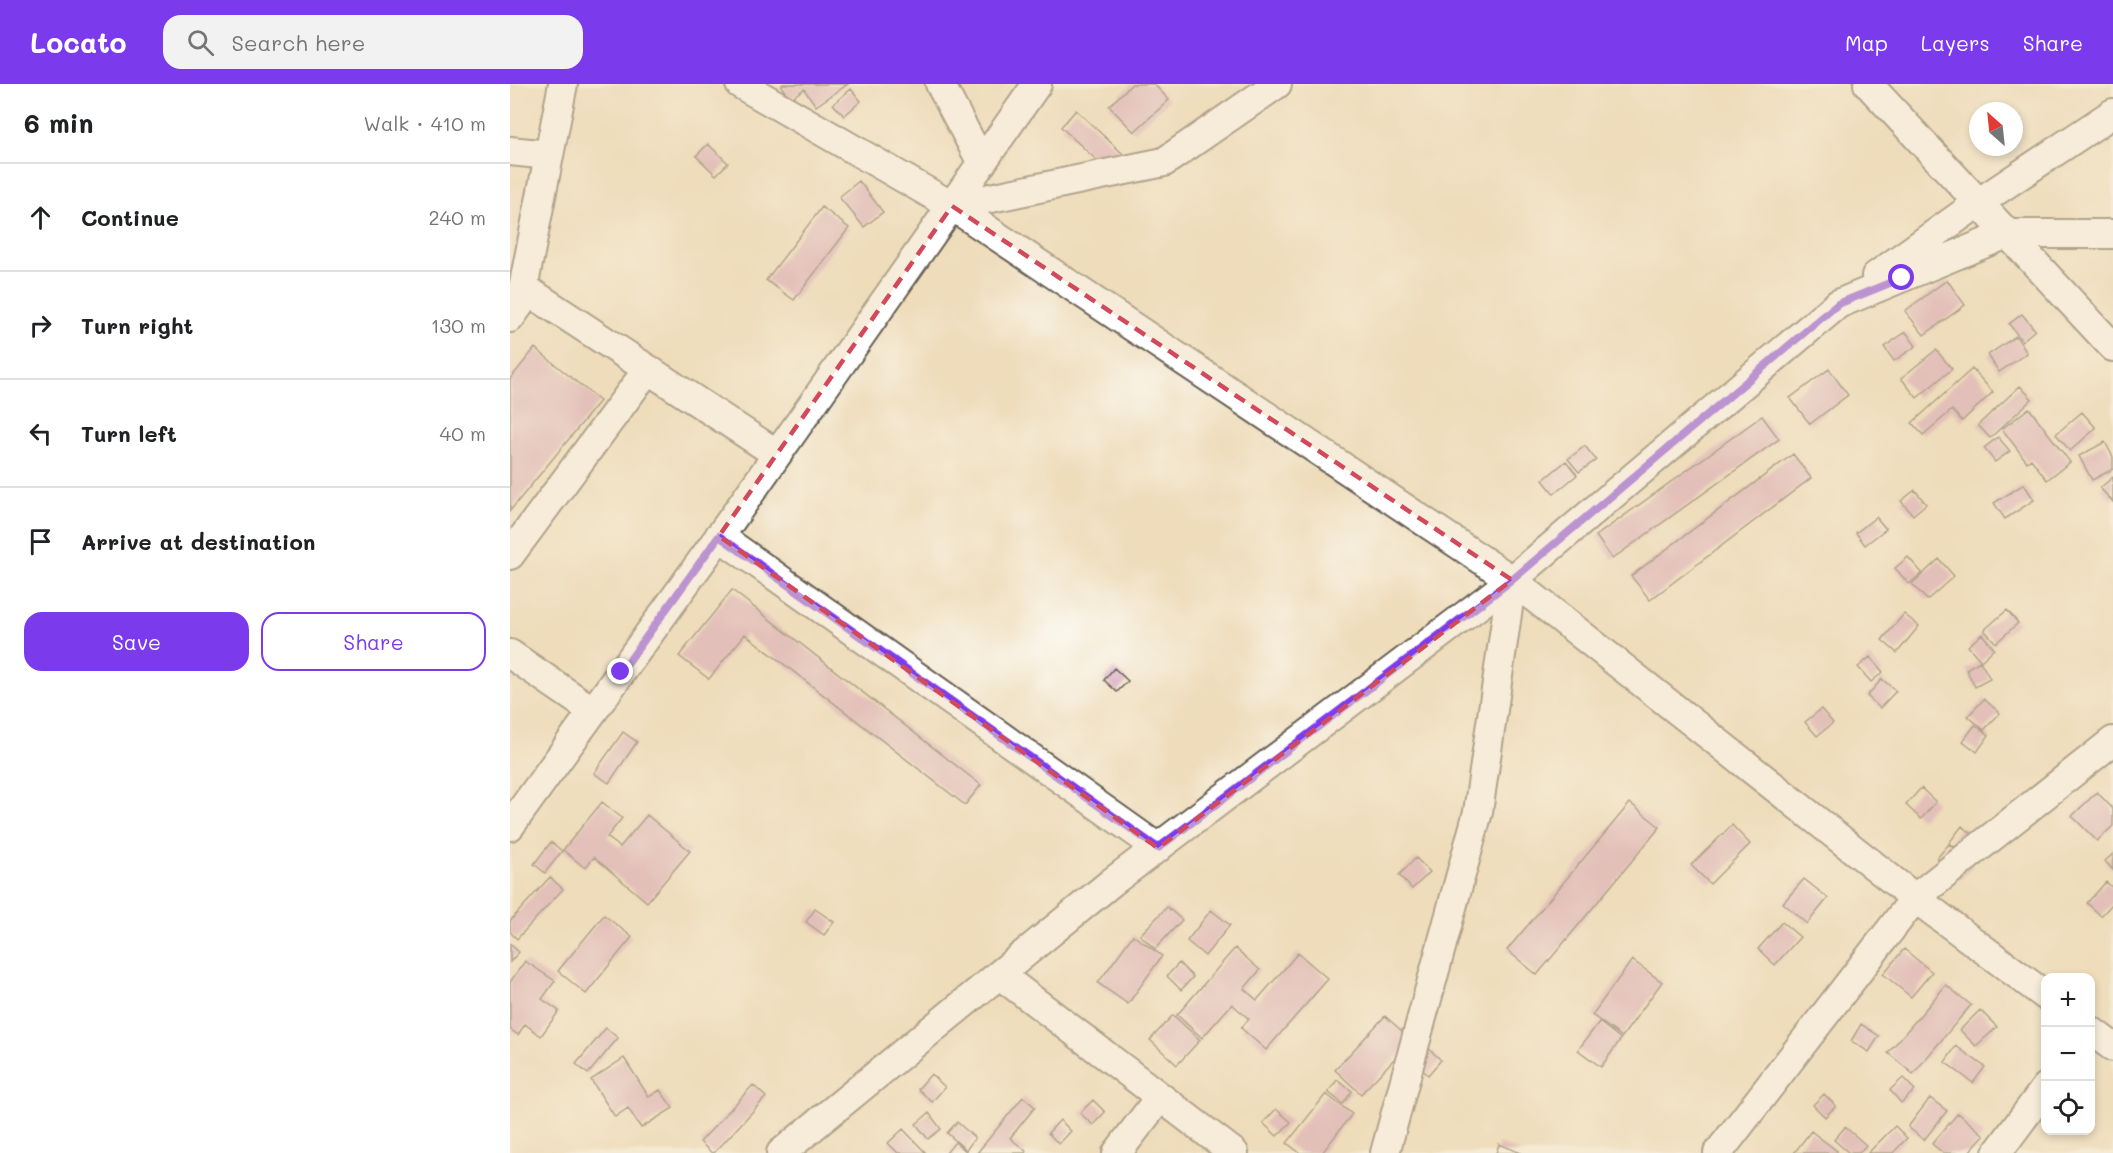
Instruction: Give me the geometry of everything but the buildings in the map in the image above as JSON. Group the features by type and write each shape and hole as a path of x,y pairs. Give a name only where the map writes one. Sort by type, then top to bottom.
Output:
{"street":[{"path":"510,318 520,304 524,288 563,84"},
{"path":"740,84 952,206 1512,580 1915,898 2041,992"},
{"path":"940,84 982,163"},
{"path":"510,826 719,536 1037,84"},
{"path":"952,206 1164,162 1277,84"},
{"path":"1868,84 2113,347"},
{"path":"781,1153 1158,848 1512,580 1838,304 1978,202 2113,113"},
{"path":"510,151 549,155"},
{"path":"1838,304 2007,234 2113,234"},
{"path":"524,288 777,454"},
{"path":"510,555 648,369"},
{"path":"719,536 1158,848"},
{"path":"1385,1153 1478,813 1512,580"},
{"path":"510,654 593,711"},
{"path":"1719,1153 1915,898 2113,741"},
{"path":"1000,975 1234,1153"},
{"path":"2095,1033 2113,1047"},
{"path":"1997,1153 2041,1094"},
{"path":"1118,1153 1160,1097"}],"highlighted area":[{"path":"952,206 1512,580 1158,848 719,536"}],"route":[{"path":"621,672 719,536 1158,848 1512,580 1838,304 1902,278"}]}
